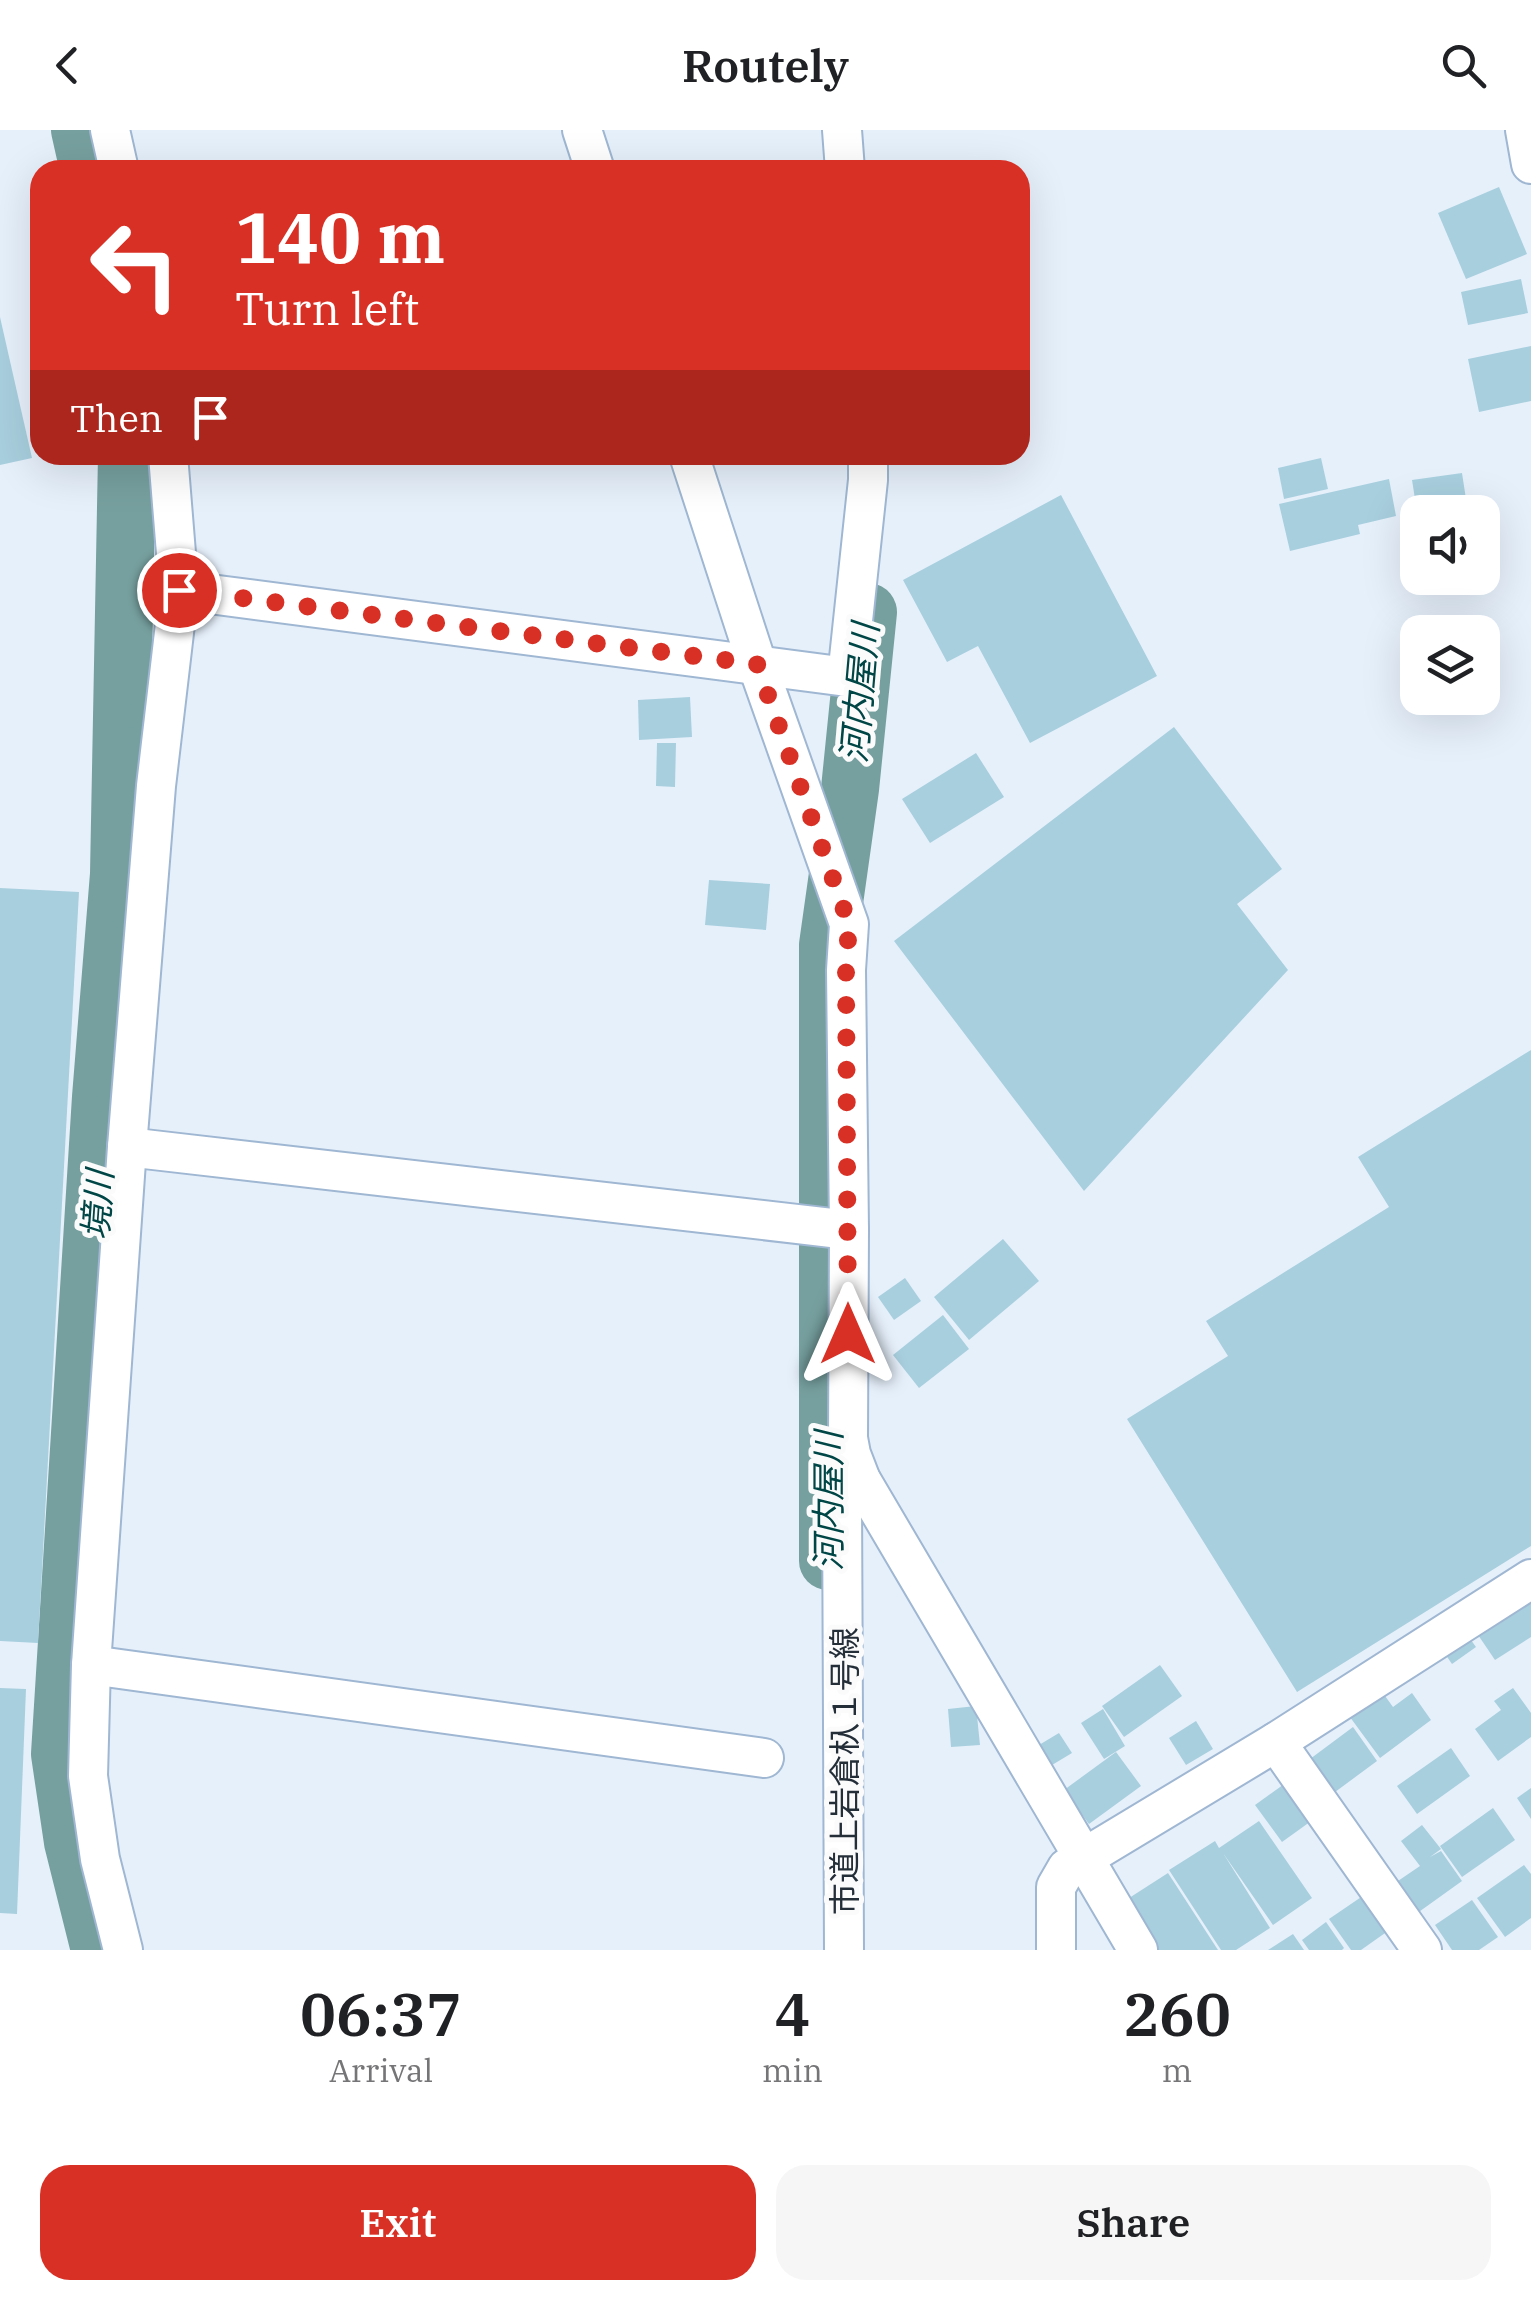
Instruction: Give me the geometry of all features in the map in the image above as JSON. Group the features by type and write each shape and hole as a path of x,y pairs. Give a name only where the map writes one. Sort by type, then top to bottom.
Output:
{"street":[{"path":"110,130 117,160"},
{"path":"582,130 592,160"},
{"path":"842,130 844,160"},
{"path":"1525,130 1531,164"},
{"path":"123,1950 100,1859 88,1776 127,1146 156,786 179,590 169,465"},
{"path":"692,465 757,664 849,924 846,970 851,1454 861,1480 1138,1950"},
{"path":"179,590 846,678 868,465"},
{"path":"127,1146 849,1230"},
{"name":"市道上岩倉杁１号線","path":"844,1950 842,1497 861,1480"},
{"path":"1056,1950 1056,1887 1068,1868 1276,1742 1531,1579"},
{"path":"92,1666 764,1758"},
{"path":"1276,1742 1422,1950"}],"building":[{"path":"1499,187 1527,254 1466,279 1438,213"},
{"path":"1521,279 1528,313 1468,325 1461,292"},
{"path":"0,317 30,458 0,465"},
{"path":"1531,346 1531,401 1479,412 1468,359"},
{"path":"1321,458 1328,489 1284,499 1278,468"},
{"path":"1462,473 1465,495 1414,495 1412,480"},
{"path":"1389,479 1396,516 1358,525 1360,534 1290,551 1279,504"},
{"path":"1061,495 1157,676 1030,743 978,646 947,662 903,580"},
{"path":"690,697 692,737 639,740 638,700"},
{"path":"1174,727 1282,869 1237,904 1288,970 1084,1191 894,941"},
{"path":"657,743 676,743 675,787 656,786"},
{"path":"976,753 1004,797 930,843 902,799"},
{"path":"709,880 770,884 766,930 705,925"},
{"path":"0,888 79,892 38,1643 0,1641"},
{"path":"1531,1050 1531,1546 1297,1692 1127,1419 1228,1356 1206,1321 1389,1207 1358,1157"},
{"path":"1003,1239 1039,1281 969,1340 934,1297"},
{"path":"905,1278 921,1301 894,1320 878,1297"},
{"path":"943,1315 969,1349 919,1388 893,1355"},
{"path":"1531,1593 1531,1637 1495,1660 1474,1629"},
{"path":"1463,1629 1476,1647 1452,1664 1439,1645"},
{"path":"1160,1665 1182,1696 1124,1737 1102,1706"},
{"path":"0,1688 26,1689 17,1914 0,1913"},
{"path":"1513,1688 1531,1713 1531,1737 1498,1761 1475,1729 1501,1710 1494,1701"},
{"path":"1380,1689 1393,1707 1412,1693 1431,1720 1380,1758 1347,1713"},
{"path":"976,1706 980,1745 951,1747 948,1709"},
{"path":"1103,1709 1125,1746 1104,1759 1081,1723"},
{"path":"1196,1721 1213,1749 1186,1765 1169,1738"},
{"path":"1353,1727 1377,1761 1331,1795 1306,1762"},
{"path":"1059,1733 1072,1753 1052,1765 1039,1745"},
{"path":"1451,1748 1470,1776 1417,1814 1397,1786"},
{"path":"1116,1752 1141,1786 1089,1824 1064,1790"},
{"path":"1287,1782 1314,1819 1282,1842 1255,1805"},
{"path":"1531,1788 1531,1819 1517,1798"},
{"path":"1493,1808 1515,1840 1462,1877 1440,1846"},
{"path":"1259,1821 1312,1898 1273,1925 1223,1853 1270,1928 1236,1950 1221,1950 1169,1870 1215,1841 1219,1848"},
{"path":"1422,1825 1441,1849 1430,1857 1441,1851 1462,1881 1416,1914 1395,1883 1420,1866 1401,1841"},
{"path":"1524,1865 1531,1874 1531,1918 1505,1937 1477,1898"},
{"path":"1168,1873 1218,1950 1158,1950 1126,1900"},
{"path":"1370,1891 1395,1926 1361,1950 1351,1950 1329,1919"},
{"path":"1472,1900 1498,1937 1479,1950 1452,1950 1435,1925"},
{"path":"1326,1922 1344,1948 1309,1950 1302,1940"},
{"path":"1293,1934 1304,1950 1268,1950"}],"waterway":[{"name":"境川","path":"80,130 87,160"},
{"name":"境川","path":"100,1950 73,1842 60,1754 101,1097 119,874 127,465"},
{"name":"河内屋川","path":"828,1561 828,945 850,789 868,612"}],"route":[{"path":"179,590 757,664 849,924 848,1334"}]}
